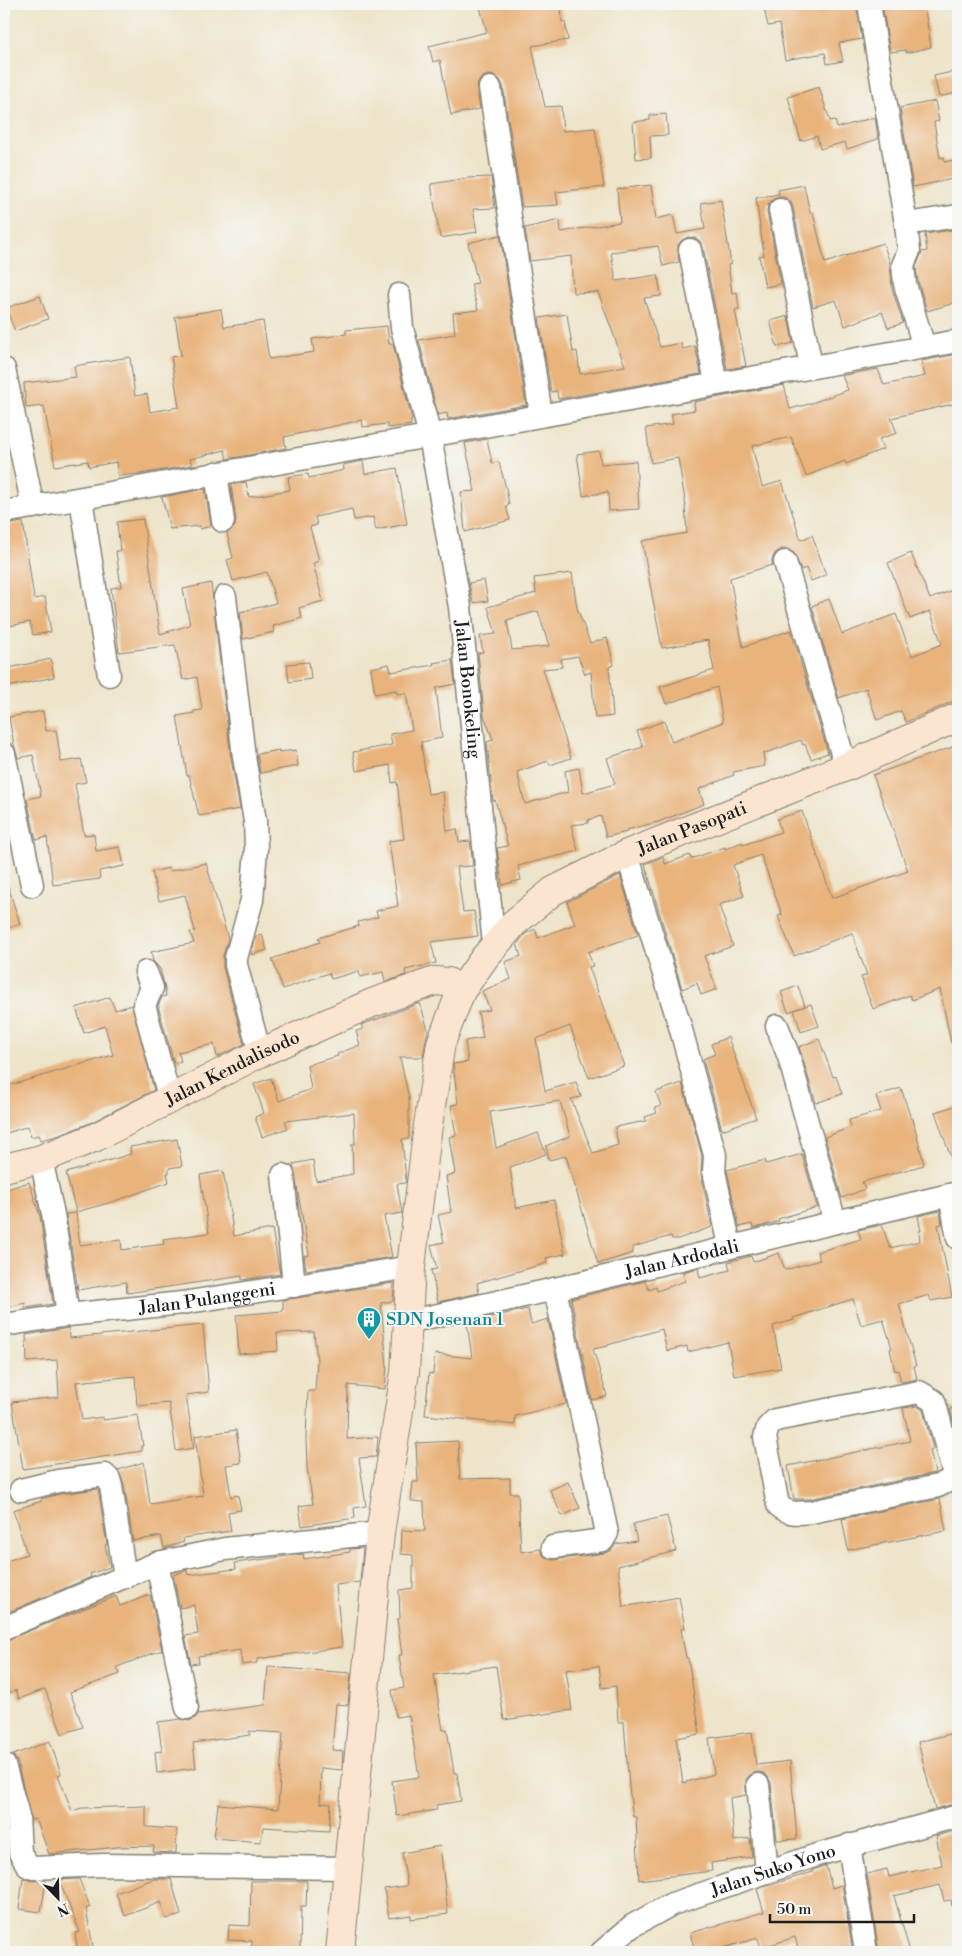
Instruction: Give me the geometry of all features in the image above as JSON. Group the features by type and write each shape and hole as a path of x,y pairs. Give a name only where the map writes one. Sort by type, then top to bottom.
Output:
{"street":[{"path":"868,4 906,224 909,252 903,265 905,284 924,347"},
{"path":"490,88 540,415"},
{"path":"780,210 811,366"},
{"path":"906,224 958,216"},
{"path":"690,250 716,383"},
{"name":"Jalan Bonokeling","path":"399,294 402,328 430,436 460,607 494,945"},
{"path":"4,512 958,341"},
{"path":"4,369 33,507"},
{"path":"216,474 223,521"},
{"path":"81,499 109,675"},
{"path":"785,562 846,766"},
{"path":"225,598 244,756 255,821 256,849 252,900 236,958 236,965 260,1053"},
{"name":"Jalan Pasopati","path":"340,1952 380,1533 405,1372 411,1267 436,1066 441,1043 461,991 494,945 514,923 553,891 627,854 846,766 958,717"},
{"path":"4,754 32,885"},
{"path":"627,854 680,1026 715,1155 714,1171 730,1246"},
{"path":"146,972 152,988 144,1004 170,1100"},
{"name":"Jalan Kendalisodo","path":"4,1168 41,1159 96,1137 260,1053 372,1003 435,981 448,982 461,991"},
{"path":"777,1026 789,1058 835,1222"},
{"path":"41,1159 53,1214 68,1315"},
{"path":"282,1175 294,1286"},
{"path":"954,1194 958,1238"},
{"name":"Jalan Ardodali","path":"407,1322 555,1289 954,1194"},
{"name":"Jalan Pulanggeni","path":"4,1325 68,1315 182,1303 411,1267"},
{"path":"553,1547 602,1540 607,1533 555,1289"},
{"path":"919,1392 934,1400 956,1477 938,1486 811,1512 786,1512 778,1505 765,1437 768,1427 775,1420 919,1392"},
{"path":"21,1490 58,1481 105,1475 109,1478 126,1577"},
{"path":"4,1628 157,1564 225,1549 380,1533"},
{"path":"157,1564 187,1708"},
{"path":"4,1765 18,1815 20,1853 28,1866 33,1868 103,1865 348,1868"},
{"path":"758,1785 767,1871"},
{"name":"Jalan Suko Yono","path":"602,1952 632,1926 672,1904 849,1845 958,1816"},
{"path":"849,1845 866,1952"}],"building":[{"path":"479,4 561,4 562,22 565,22 568,40 532,46 545,107 561,106 563,131 595,128 604,187 556,192 558,205 522,207 503,86 495,76 488,75 481,78 478,83 477,90 480,109 451,115 440,60 433,62 429,46 487,32"},
{"path":"763,4 856,4 862,39 839,43 843,61 827,64 825,53 785,60 779,24 768,26"},
{"path":"882,4 897,4 898,7 924,4 931,47 906,53 906,50 890,52"},
{"path":"952,72 956,93 939,97 934,76"},
{"path":"819,87 830,121 835,120 837,128 875,117 878,139 847,149 845,142 820,149 817,136 801,141 788,97"},
{"path":"935,101 939,121 934,122 940,158 944,157 945,162 958,159 958,178 913,187 900,108"},
{"path":"666,114 668,135 650,136 651,158 636,159 633,122 650,120 650,115"},
{"path":"491,177 495,208 473,209 477,232 440,238 431,184 468,178"},
{"path":"651,185 656,219 673,215 677,234 705,229 701,203 721,200 731,264 728,265 732,293 737,292 739,309 735,310 746,366 727,369 703,247 700,241 688,237 678,245 679,262 663,266 658,246 611,252 616,281 658,275 661,296 644,298 660,347 681,343 683,349 695,346 701,374 558,399 557,391 551,392 539,318 567,314 573,352 577,351 580,374 625,366 598,292 573,293 571,256 530,261 525,228 560,220 561,232 620,222 617,189"},
{"path":"804,185 825,263 883,243 890,263 892,288 903,323 888,328 882,312 845,326 836,300 813,307 793,207 790,201 784,197 777,197 772,200 768,205 767,212 781,284 765,287 759,256 764,255 756,198 779,194 778,190"},
{"path":"958,229 958,244 953,244 958,265 958,302 927,311 916,267 922,252 927,251 925,234"},
{"path":"500,235 526,405 448,419 447,413 438,415 419,340 455,334 453,313 478,310 471,284 478,283 468,243"},
{"path":"40,296 48,319 15,331 6,308"},
{"path":"221,309 224,327 263,321 269,359 314,352 312,339 346,334 346,330 387,326 389,344 393,344 412,420 411,425 388,428 387,424 363,427 362,420 284,437 286,448 227,459 225,450 190,459 192,465 140,474 118,476 116,462 89,467 88,461 55,466 44,406 26,408 24,383 76,377 74,366 130,357 135,396 147,394 150,412 179,407 171,357 181,355 175,317"},
{"path":"788,316 793,343 777,347 770,321"},
{"path":"958,354 958,403 891,418 897,433 879,439 883,449 846,464 845,461 806,476 791,437 752,446 762,487 782,481 801,540 812,535 826,575 811,581 806,568 801,570 794,553 788,549 782,549 775,553 772,565 730,578 743,647 791,630 828,753 811,759 805,744 803,745 801,740 763,754 765,766 733,772 734,775 699,789 704,804 658,822 626,830 627,832 606,837 601,816 588,820 588,823 571,825 578,851 518,866 521,880 502,885 497,848 508,846 495,800 493,801 487,742 493,740 484,715 478,653 483,652 480,636 496,634 488,607 536,593 534,578 572,573 577,608 590,643 607,638 614,665 609,667 613,716 595,718 591,672 585,674 578,656 561,659 562,667 543,669 571,758 550,765 548,761 517,772 525,804 568,792 565,771 579,768 583,793 615,784 607,758 643,747 637,731 664,721 672,742 723,722 717,687 666,704 660,687 714,670 708,640 662,648 642,541 687,533 686,506 678,458 651,463 646,428 673,424 671,414 695,410 694,402 784,385 790,409 848,390 842,376 845,375 878,369 884,385 925,376 921,361","holes":["538,611 549,646 512,650 507,620"]},
{"path":"487,439 492,463 499,462 506,488 509,505 506,506 510,520 465,532 461,492 475,491 465,443"},
{"path":"599,451 601,464 636,461 639,509 609,511 608,492 583,496 577,454"},
{"path":"363,461 365,474 397,468 407,524 376,530 373,517 354,520 352,509 315,517 317,525 310,527 319,561 313,563 323,601 299,608 302,618 273,626 274,632 243,639 240,612 276,603 267,572 233,581 227,560 233,558 227,533 235,526 236,520 231,485 246,482 249,497 290,490 288,477 308,474 309,478 344,470 343,465"},
{"path":"205,489 211,526 200,529 199,526 170,529 162,497"},
{"path":"143,519 160,634 190,625 183,589 211,583 231,759 240,809 199,816 189,775 187,776 177,716 202,710 197,677 183,680 175,645 119,652 111,588 121,587 116,551 120,551 117,522"},
{"path":"23,522 34,599 45,597 51,632 33,635 30,622 4,627 4,552 7,551 4,525"},
{"path":"911,553 930,599 958,588 958,699 906,722 901,711 877,720 866,688 839,698 812,606 829,599 842,634 896,614 912,656 942,644 930,611 910,619 888,563"},
{"path":"484,580 488,601 473,603 469,583"},
{"path":"51,659 54,677 8,687 4,669"},
{"path":"452,660 455,684 436,688 442,738 421,742 428,794 443,792 447,831 457,829 459,842 470,841 473,866 457,867 463,912 474,911 478,936 431,942 436,963 405,970 406,975 385,982 383,972 360,977 359,971 331,979 329,973 283,989 272,959 320,942 318,938 359,926 358,922 378,917 376,911 398,906 389,841 404,839 397,782 392,783 390,765 356,771 353,752 392,745 390,734 412,730 406,693 397,694 396,690 375,694 371,668 389,664 391,672"},
{"path":"309,662 311,679 289,682 287,664"},
{"path":"43,711 46,731 56,730 61,762 81,759 86,782 75,784 84,835 94,834 96,851 120,847 124,866 99,871 100,879 53,885 47,837 36,840 27,799 41,796 33,755 18,758 9,717"},
{"path":"958,745 958,1042 951,1043 940,989 912,1000 910,995 873,1009 861,977 867,975 852,933 794,956 778,916 782,915 761,855 733,865 744,896 719,905 733,946 704,956 717,989 701,995 697,983 682,989 645,864 663,857 665,864 690,855 691,859 742,842 743,845 781,832 777,819 802,811 832,898 908,871 873,775"},
{"path":"279,750 279,752 296,750 298,766 260,773 257,754"},
{"path":"4,816 10,845 4,846"},
{"path":"206,863 228,939 223,955 223,968 244,1044 217,1057 214,1044 178,1052 181,1061 174,1063 158,1006 162,997 166,996 164,984 160,969 153,961 151,952 194,943 190,932 195,931 185,895 159,901 152,872 169,868 170,871"},
{"path":"620,875 638,935 588,952 593,966 589,967 624,1066 589,1078 570,1026 536,1039 545,1091 576,1082 581,1097 571,1099 593,1153 618,1145 615,1127 646,1121 645,1117 657,1113 655,1108 661,1106 656,1092 682,1083 702,1156 701,1174 712,1227 678,1239 672,1239 671,1236 633,1247 633,1253 598,1264 566,1156 549,1160 546,1146 570,1136 560,1101 490,1112 496,1148 538,1133 546,1154 510,1167 516,1208 554,1200 565,1254 546,1258 547,1263 477,1283 479,1293 438,1302 431,1270 437,1269 431,1245 444,1242 438,1215 451,1212 446,1176 455,1174 449,1137 456,1135 451,1105 458,1104 453,1064 468,1062 465,1041 483,1038 478,1012 490,1010 482,991 511,979 505,962 521,956 517,944 525,934 535,929 538,938 575,924 567,902"},
{"path":"4,883 7,883 20,924 4,930"},
{"path":"262,934 267,950 251,955 256,936"},
{"path":"798,986 805,1006 788,1012 781,992"},
{"path":"110,997 115,1010 132,1005 154,1090 90,1123 57,1136 41,1140 39,1135 31,1137 28,1126 4,1134 4,1087 113,1055 105,1026 84,1033 76,1008"},
{"path":"420,1003 428,1030 423,1057 400,1057 409,1099 409,1139 402,1139 406,1180 405,1183 397,1184 402,1213 384,1216 392,1257 306,1270 304,1256 309,1255 293,1164 313,1160 316,1181 353,1174 352,1144 355,1144 354,1113 285,1121 288,1128 262,1137 255,1117 264,1113 254,1084 271,1078 279,1101 311,1089 307,1065 338,1056 337,1054 360,1045 356,1031 363,1029 361,1025"},
{"path":"811,1004 819,1026 801,1032 794,1010"},
{"path":"728,1037 756,1118 722,1130 703,1059 715,1054 711,1044"},
{"path":"819,1039 833,1077 836,1076 842,1094 816,1103 799,1047"},
{"path":"901,1088 911,1119 913,1119 924,1165 862,1182 865,1189 842,1198 825,1137 851,1127 849,1120 881,1111 876,1096"},
{"path":"958,1105 958,1172 956,1172 935,1112"},
{"path":"177,1139 182,1166 169,1168 169,1173 167,1173 169,1182 112,1202 76,1212 66,1173 131,1154 130,1147"},
{"path":"802,1154 817,1207 759,1227 753,1228 752,1224 739,1227 727,1170 765,1160 766,1164"},
{"path":"223,1171 234,1236 272,1229 280,1274 242,1280 242,1276 127,1293 126,1282 78,1290 66,1214 76,1213 80,1245 121,1240 122,1250 164,1244 163,1239 209,1233 200,1175"},
{"path":"29,1182 40,1216 53,1304 25,1308 25,1303 4,1308 4,1190"},
{"path":"940,1211 942,1224 938,1225 952,1297 931,1301 929,1295 899,1304 916,1366 914,1366 917,1379 901,1382 898,1370 895,1371 890,1349 892,1348 883,1319 861,1325 853,1299 773,1326 781,1368 734,1376 728,1342 688,1352 687,1346 667,1351 662,1329 593,1349 607,1396 592,1400 571,1299 645,1281 649,1290 656,1287 657,1291 685,1281 683,1272 698,1268 700,1278 730,1270 728,1262 751,1256 753,1262 779,1253 785,1270 820,1260 817,1252 861,1239 858,1230 882,1225 890,1248 920,1241 919,1231 921,1231 918,1216"},
{"path":"394,1283 393,1301 381,1303 387,1366 385,1389 348,1385 347,1439 378,1437 376,1457 359,1458 366,1506 354,1508 355,1518 302,1526 299,1506 313,1504 307,1467 306,1439 308,1391 315,1391 317,1361 314,1332 277,1333 278,1351 239,1354 236,1315 283,1311 283,1300"},
{"path":"528,1309 531,1324 548,1319 566,1404 515,1416 515,1425 425,1415 429,1373 433,1374 435,1354 472,1358 467,1322"},
{"path":"203,1325 209,1392 186,1395 194,1448 176,1451 169,1403 137,1406 135,1376 76,1382 82,1420 103,1417 103,1420 138,1415 143,1446 141,1446 142,1451 23,1469 12,1402 59,1397 57,1360 27,1362 26,1335 69,1328 70,1338"},
{"path":"917,1406 923,1410 933,1449 930,1450 935,1473 809,1499 794,1499 788,1466 910,1441 903,1408"},
{"path":"958,1407 958,1440 950,1409"},
{"path":"236,1430 241,1463 226,1465 231,1497 238,1495 241,1510 228,1512 231,1531 183,1538 184,1542 164,1548 161,1536 133,1541 124,1484 118,1470 144,1462 150,1504 203,1496 195,1436"},
{"path":"458,1441 460,1479 510,1478 510,1493 518,1493 521,1552 540,1549 548,1559 554,1560 605,1553 611,1551 616,1544 637,1541 633,1524 667,1516 676,1551 618,1566 623,1607 679,1597 685,1628 681,1629 686,1658 688,1658 700,1734 676,1738 683,1783 714,1774 709,1738 752,1732 756,1765 790,1761 797,1839 777,1840 771,1783 764,1773 756,1772 746,1779 746,1795 730,1798 734,1841 750,1838 752,1857 711,1863 712,1871 639,1880 636,1817 633,1817 629,1787 624,1722 618,1722 616,1686 602,1688 599,1666 566,1670 572,1710 504,1720 496,1666 434,1675 443,1730 447,1729 454,1773 457,1773 461,1801 436,1805 437,1810 397,1816 392,1781 419,1777 409,1715 396,1717 392,1690 404,1688 399,1655 402,1655 397,1619 400,1619 399,1590 413,1588 413,1555 401,1554 402,1530 425,1531 424,1502 411,1501 413,1482 418,1482 416,1443"},
{"path":"568,1482 580,1508 562,1516 550,1490"},
{"path":"98,1489 107,1545 105,1545 110,1567 90,1574 91,1577 4,1614 4,1562 27,1554 13,1510 60,1494"},
{"path":"940,1499 946,1531 848,1550 842,1519"},
{"path":"363,1548 360,1582 336,1585 342,1647 257,1659 257,1663 242,1665 240,1650 198,1656 199,1663 191,1664 185,1636 198,1634 194,1605 180,1608 173,1575 187,1570 188,1575 236,1569 235,1563 303,1554 304,1559 350,1552 350,1549"},
{"path":"150,1595 162,1650 117,1667 120,1674 70,1692 83,1727 62,1734 45,1689 19,1699 16,1690 4,1695 4,1641 116,1596 120,1606"},
{"path":"268,1667 351,1673 348,1705 336,1704 332,1750 343,1751 342,1770 321,1768 320,1803 331,1804 329,1831 263,1827 261,1842 214,1838 218,1804 278,1809 283,1733 249,1731 250,1735 193,1743 196,1768 157,1773 155,1752 162,1751 158,1722 181,1719 189,1721 198,1714 265,1705"},
{"path":"958,1732 958,1803 935,1809 918,1742"},
{"path":"50,1741 61,1774 58,1775 72,1811 82,1808 146,1806 146,1827 177,1829 176,1853 153,1852 154,1846 118,1847 49,1854 36,1819 31,1820 17,1761 13,1755"},
{"path":"958,1830 958,1905 952,1906 951,1900 944,1901 940,1885 894,1896 910,1952 879,1952 867,1874 887,1869 889,1877 942,1865 936,1836"},
{"path":"440,1846 448,1914 411,1919 411,1915 389,1918 384,1889 406,1886 407,1884 402,1853"},
{"path":"826,1866 832,1888 842,1885 853,1952 799,1952 795,1937 761,1948 758,1938 709,1952 695,1952 690,1933 764,1912 757,1889 813,1872 812,1870"},
{"path":"23,1878 33,1881 46,1881 41,1912 19,1909"},
{"path":"79,1879 90,1907 86,1909 94,1952 78,1952 75,1933 80,1932 59,1880"},
{"path":"153,1879 171,1879 181,1915 166,1919 161,1902 125,1916 116,1893"},
{"path":"251,1881 307,1881 306,1906 301,1906 300,1952 251,1952 252,1941 228,1940 229,1925 250,1926"}],"place":[{"name":"SDN Josenan 1","path":"369,1340"}]}
